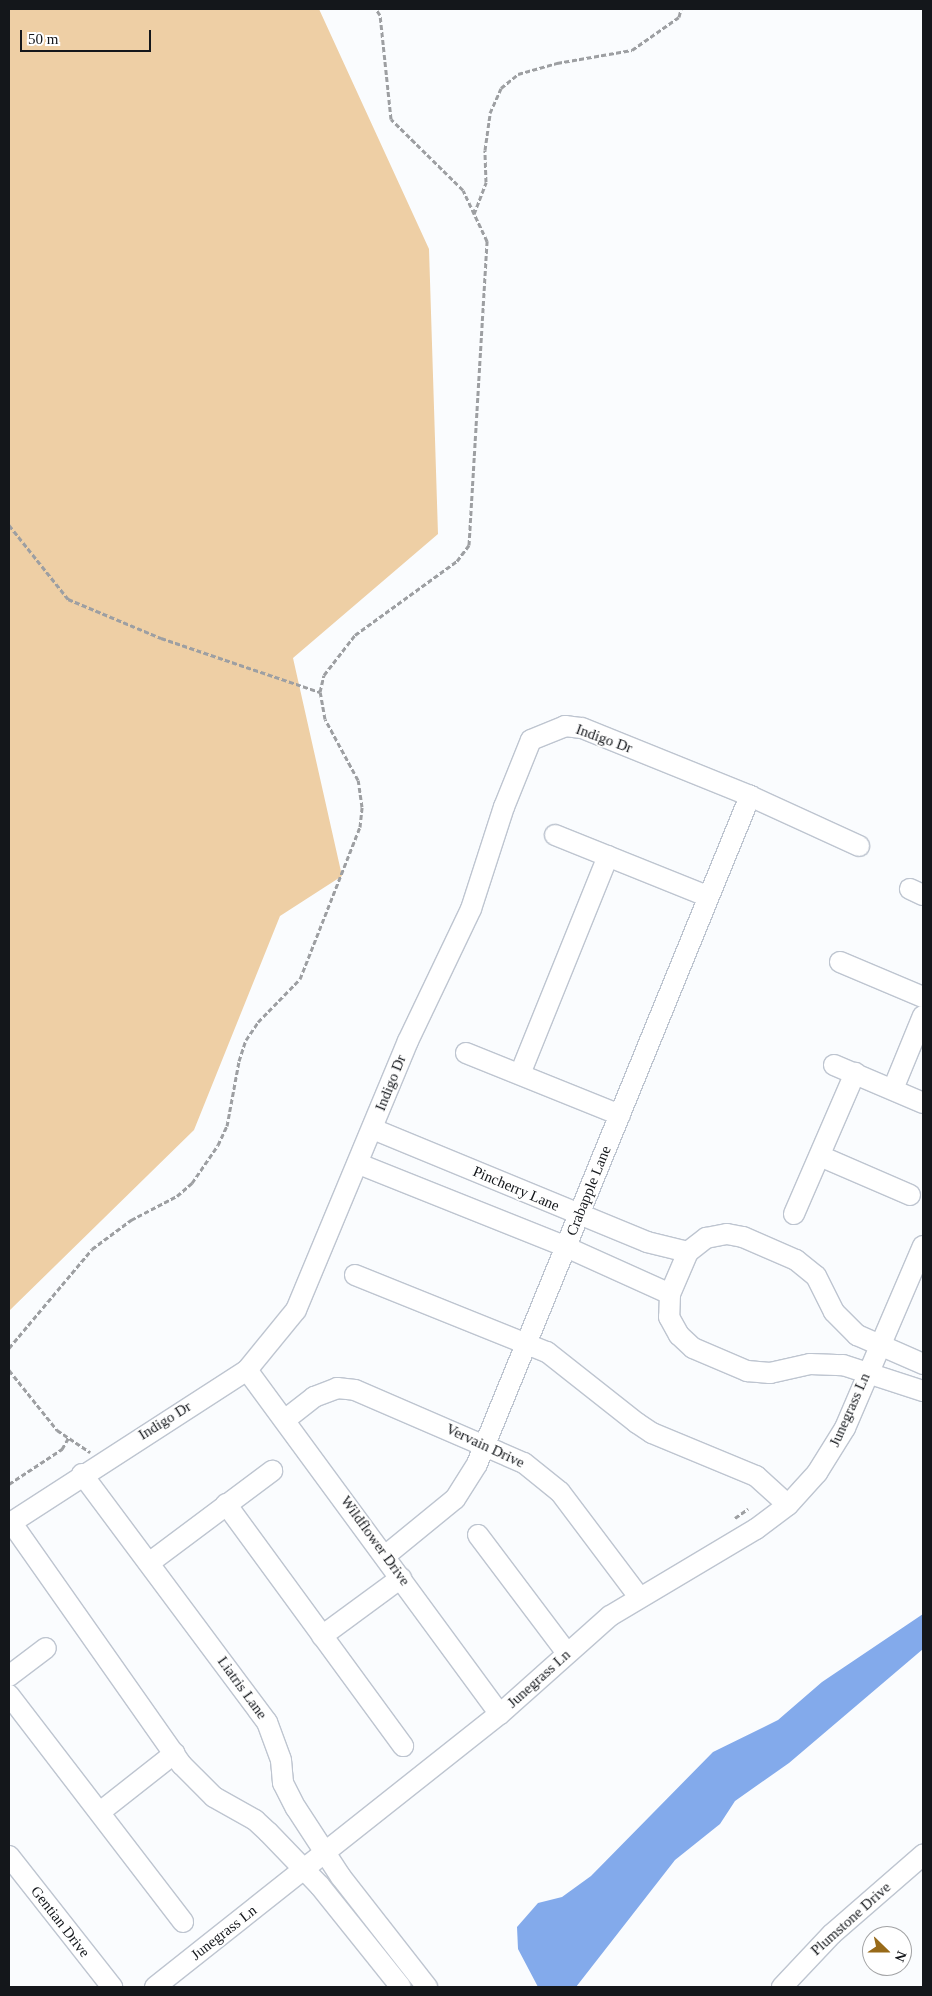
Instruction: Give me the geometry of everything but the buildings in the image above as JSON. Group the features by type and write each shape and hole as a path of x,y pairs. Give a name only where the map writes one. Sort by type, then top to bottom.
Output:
{"street":[{"name":"Indigo Dr","path":"10,1523 82,1474 247,1370 296,1310 359,1164 408,1041 471,909 504,807 531,740 547,731 565,726 582,728 750,796 859,846"},
{"name":"Crabapple Lane","path":"385,1556 455,1499 486,1444 707,896 750,796"},
{"path":"555,835 707,896"},
{"path":"520,1074 608,856"},
{"path":"840,962 923,997"},
{"path":"893,1089 923,1016"},
{"path":"466,1052 620,1115"},
{"path":"834,1065 923,1103"},
{"path":"794,1214 855,1073"},
{"name":"Pincherry Lane","path":"373,1129 647,1242 688,1252"},
{"path":"820,1156 910,1195"},
{"path":"359,1164 566,1247 670,1294"},
{"path":"923,1364 880,1344 857,1336 834,1312 816,1276 796,1260 743,1237 727,1234 706,1238 688,1252 670,1294 669,1317 679,1335 693,1348 747,1372 770,1373 810,1364 843,1365 923,1391"},
{"name":"Junegrass Ln","path":"155,1987 326,1854 500,1714 604,1621 639,1597 756,1529 788,1505 833,1450 923,1247"},
{"path":"355,1275 527,1344 560,1360 652,1433 756,1476 788,1505"},
{"name":"Wildflower Drive","path":"247,1370 286,1419 500,1714"},
{"name":"Vervain Drive","path":"286,1419 314,1397 337,1388 355,1390 486,1444 524,1463 560,1492 639,1597"},
{"path":"149,1563 272,1470"},
{"name":"Liatris Lane","path":"82,1474 267,1722 281,1760 283,1783 326,1854 428,1987"},
{"path":"226,1504 403,1746"},
{"path":"10,1523 198,1783 222,1802 255,1820 304,1870 401,1987"},
{"path":"478,1534 567,1653"},
{"path":"322,1636 401,1578"},
{"path":"9,1676 46,1648"},
{"path":"9,1694 183,1922"},
{"path":"100,1812 176,1753"},
{"name":"Plumstone Drive","path":"782,1987 832,1934 923,1855"},
{"name":"Gentian Drive","path":"9,1856 112,1987"}],"path":[{"path":"9,1348 92,1249 131,1220 177,1196 192,1183 227,1126 239,1060 246,1040 258,1022 300,979 355,843 362,807 358,780 325,719 320,692 324,675 356,635 458,561 469,545 487,241 462,190 391,119 383,68 380,15 376,9"},
{"path":"474,214 486,182 485,150 490,113 501,88 518,74 557,62 632,50 679,17 681,9"},
{"path":"9,525 68,599 161,638 320,692"},
{"path":"9,1484 62,1449 69,1437"}],"shaded area":[{"path":"9,9 319,9 429,249 438,534 293,658 342,876 280,916 194,1130 9,1311"}],"water":[{"path":"923,1614 923,1649 789,1763 735,1801 720,1824 675,1860 576,1987 538,1987 518,1949 517,1927 538,1903 562,1897 591,1876 713,1752 778,1720 822,1682"}]}
